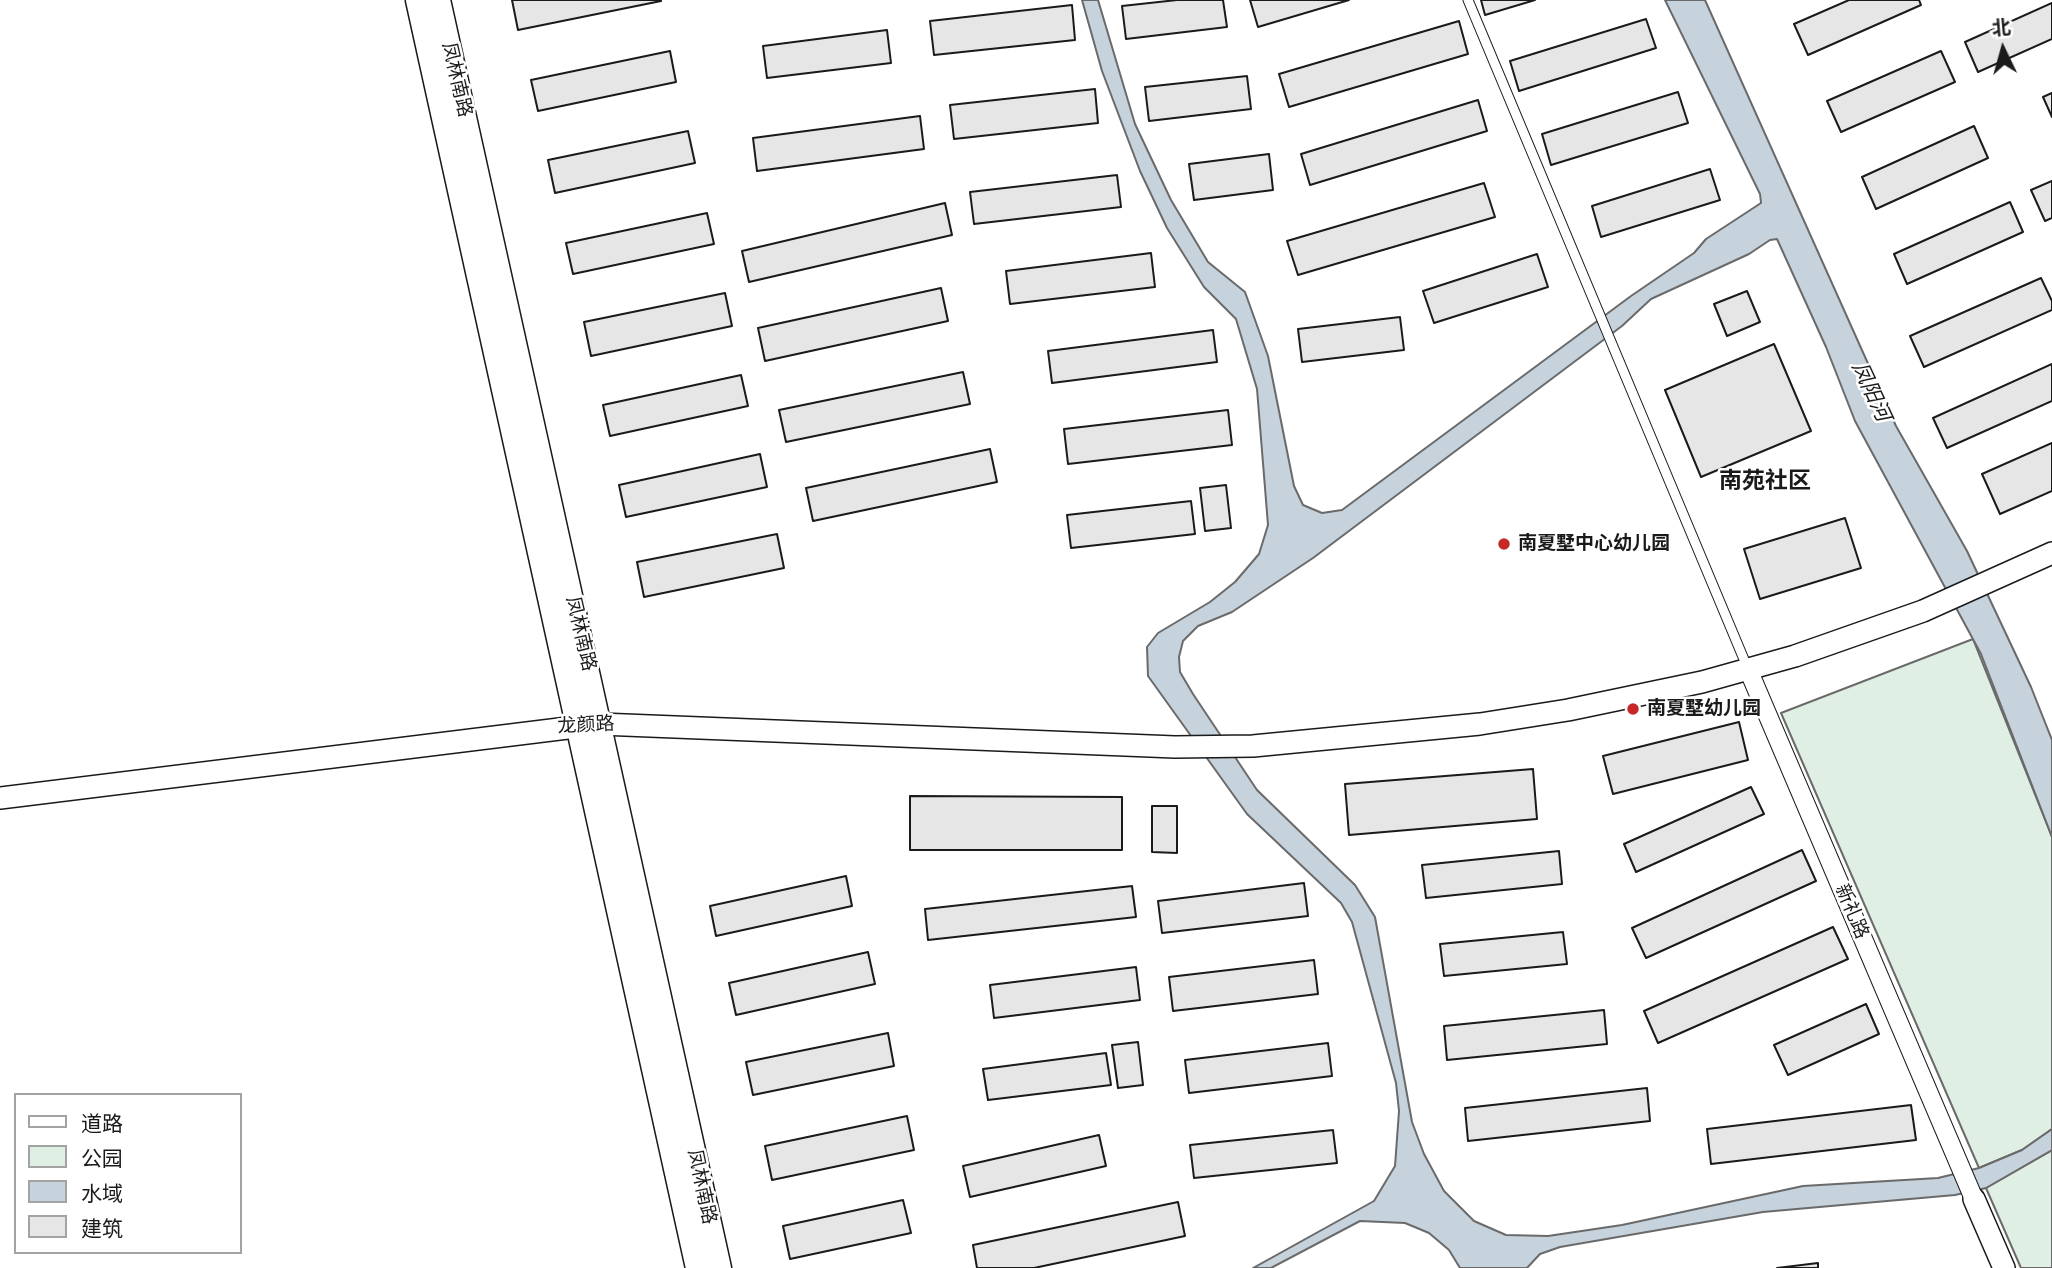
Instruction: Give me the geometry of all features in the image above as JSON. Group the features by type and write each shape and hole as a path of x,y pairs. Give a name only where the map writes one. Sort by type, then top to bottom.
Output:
{"main road":[{"name":"凤林南路","path":"418,0 719,1268"},
{"name":"凤林南路","path":"438,0 589,725 698,1268"}],"street":[{"name":"龙颜路","path":"0,798 589,725 709,726 1175,747 1253,746 1377,736 1568,710 1702,682 1795,656 1923,611 2052,554"},
{"name":"新礼路","path":"1748,669 1974,1199"},
{"path":"1974,1199 2004,1268"}],"lane":[{"path":"1468,0 1748,669"}],"green space":[{"path":"1973,639 2052,837 2052,1129 2022,1150 1979,1168 1781,713"},
{"path":"2052,1150 2052,1268 2021,1268 1986,1188"}],"water":[{"name":"凤阳河","path":"1082,0 1098,0 1135,124 1171,200 1208,262 1245,292 1268,356 1294,486 1303,505 1322,513 1342,510 1631,296 1694,253 1706,239 1761,203 1760,194 1665,0 1705,0 1896,426 1967,551 2031,687 2052,740 2052,837 1981,654 1855,421 1826,347 1777,239 1770,240 1749,254 1651,299 1622,326 1313,558 1232,612 1198,626 1183,641 1179,657 1180,672 1193,694 1257,790 1355,885 1375,917 1412,1122 1424,1154 1444,1191 1474,1221 1506,1235 1548,1236 1622,1225 1803,1186 1938,1178 1979,1168 2022,1150 2052,1129 2052,1150 1986,1188 1955,1195 1763,1212 1560,1247 1540,1254 1527,1268 1460,1268 1449,1250 1429,1233 1405,1223 1360,1221 1271,1268 1253,1268 1374,1201 1395,1166 1399,1111 1396,1083 1352,922 1341,903 1247,814 1148,676 1147,647 1158,633 1210,602 1235,582 1259,554 1268,525 1257,389 1236,319 1204,287 1167,228 1140,171 1102,71"}],"building":[{"path":"512,0 661,0 661,1 518,30"},
{"path":"1177,0 1223,0 1227,27 1126,39 1122,6"},
{"path":"1250,0 1349,0 1258,27"},
{"path":"1481,0 1535,0 1485,15"},
{"path":"1849,0 1919,0 1921,5 1808,55 1794,24"},
{"path":"2052,3 2052,39 1978,72 1965,42"},
{"path":"1072,5 1075,40 934,55 930,21"},
{"path":"1646,19 1656,48 1519,91 1510,61"},
{"path":"1459,21 1468,54 1289,107 1279,74"},
{"path":"887,30 891,63 767,78 763,46"},
{"path":"670,51 676,82 538,111 531,80"},
{"path":"1941,51 1955,82 1841,132 1827,101"},
{"path":"1247,76 1251,109 1149,121 1145,87"},
{"path":"1095,89 1098,123 954,139 950,105"},
{"path":"1678,92 1688,123 1551,165 1542,134"},
{"path":"2052,93 2052,117 2043,97"},
{"path":"1478,100 1487,131 1310,185 1301,154"},
{"path":"920,116 924,149 757,171 753,138"},
{"path":"1974,126 1988,158 1876,209 1862,177"},
{"path":"688,131 695,163 555,193 548,160"},
{"path":"1269,154 1273,190 1194,200 1189,164"},
{"path":"1710,169 1720,200 1601,237 1592,206"},
{"path":"1117,175 1121,207 974,224 970,192"},
{"path":"2052,181 2052,218 2045,221 2031,190"},
{"path":"1484,183 1495,217 1298,275 1287,241"},
{"path":"2010,202 2023,232 1907,284 1894,254"},
{"path":"945,203 952,235 749,282 742,251"},
{"path":"707,213 714,244 573,274 566,243"},
{"path":"1151,253 1155,287 1010,304 1006,271"},
{"path":"1537,254 1548,287 1434,323 1423,291"},
{"path":"2041,278 2052,301 2052,310 1924,367 1910,336"},
{"path":"941,288 948,321 765,361 758,328"},
{"path":"1747,291 1760,322 1727,336 1714,304"},
{"path":"725,293 732,326 591,356 584,322"},
{"path":"1400,317 1404,350 1302,362 1298,329"},
{"path":"1213,330 1217,362 1052,383 1048,351"},
{"path":"1774,344 1811,431 1701,477 1665,390"},
{"path":"2052,364 2052,401 1947,448 1933,418"},
{"path":"963,372 970,404 786,442 779,410"},
{"path":"741,375 748,406 610,436 603,405"},
{"path":"1228,410 1232,445 1068,464 1064,429"},
{"path":"2052,443 2052,491 2000,514 1982,474"},
{"path":"990,449 997,482 813,521 806,488"},
{"path":"760,454 767,487 626,517 619,485"},
{"path":"1226,485 1231,528 1205,531 1200,488"},
{"path":"1191,501 1195,534 1071,548 1067,515"},
{"path":"1845,518 1861,568 1760,599 1744,549"},
{"path":"777,534 784,568 644,597 637,562"},
{"path":"1739,722 1748,760 1613,794 1603,756"},
{"path":"1533,769 1537,819 1349,835 1345,784"},
{"path":"1751,787 1764,814 1636,872 1624,844"},
{"path":"910,796 1122,797 1122,850 910,850"},
{"path":"1152,806 1177,806 1177,853 1152,852"},
{"path":"1802,850 1816,881 1646,958 1632,928"},
{"path":"1559,851 1562,884 1426,898 1422,865"},
{"path":"846,876 852,906 716,936 710,906"},
{"path":"1304,883 1308,916 1162,933 1158,901"},
{"path":"1132,886 1136,917 928,940 925,909"},
{"path":"1833,927 1848,959 1658,1043 1644,1011"},
{"path":"1563,932 1567,964 1444,976 1440,944"},
{"path":"868,952 875,984 736,1015 729,983"},
{"path":"1314,960 1318,994 1173,1011 1169,977"},
{"path":"1136,967 1140,1000 994,1018 990,985"},
{"path":"1866,1004 1879,1034 1788,1075 1774,1045"},
{"path":"1604,1010 1607,1044 1447,1060 1444,1026"},
{"path":"888,1033 894,1066 753,1095 746,1062"},
{"path":"1138,1042 1143,1085 1118,1088 1112,1045"},
{"path":"1328,1043 1332,1076 1189,1093 1185,1060"},
{"path":"1106,1053 1111,1085 988,1100 983,1069"},
{"path":"1647,1088 1650,1121 1468,1141 1465,1108"},
{"path":"1911,1105 1916,1140 1711,1164 1707,1129"},
{"path":"907,1116 914,1150 772,1180 765,1146"},
{"path":"1333,1130 1337,1163 1194,1178 1190,1145"},
{"path":"1099,1135 1106,1166 970,1197 963,1166"},
{"path":"903,1200 911,1233 790,1259 783,1226"},
{"path":"1178,1202 1185,1236 1034,1268 977,1268 973,1245"},
{"path":"1818,1263 1818,1268 1777,1268"}],"place":[{"name":"南夏墅中心幼儿园","path":"1504,544"},
{"name":"南夏墅幼儿园","path":"1633,709"}],"district":[{"name":"南苑社区","path":"1765,482"}]}
